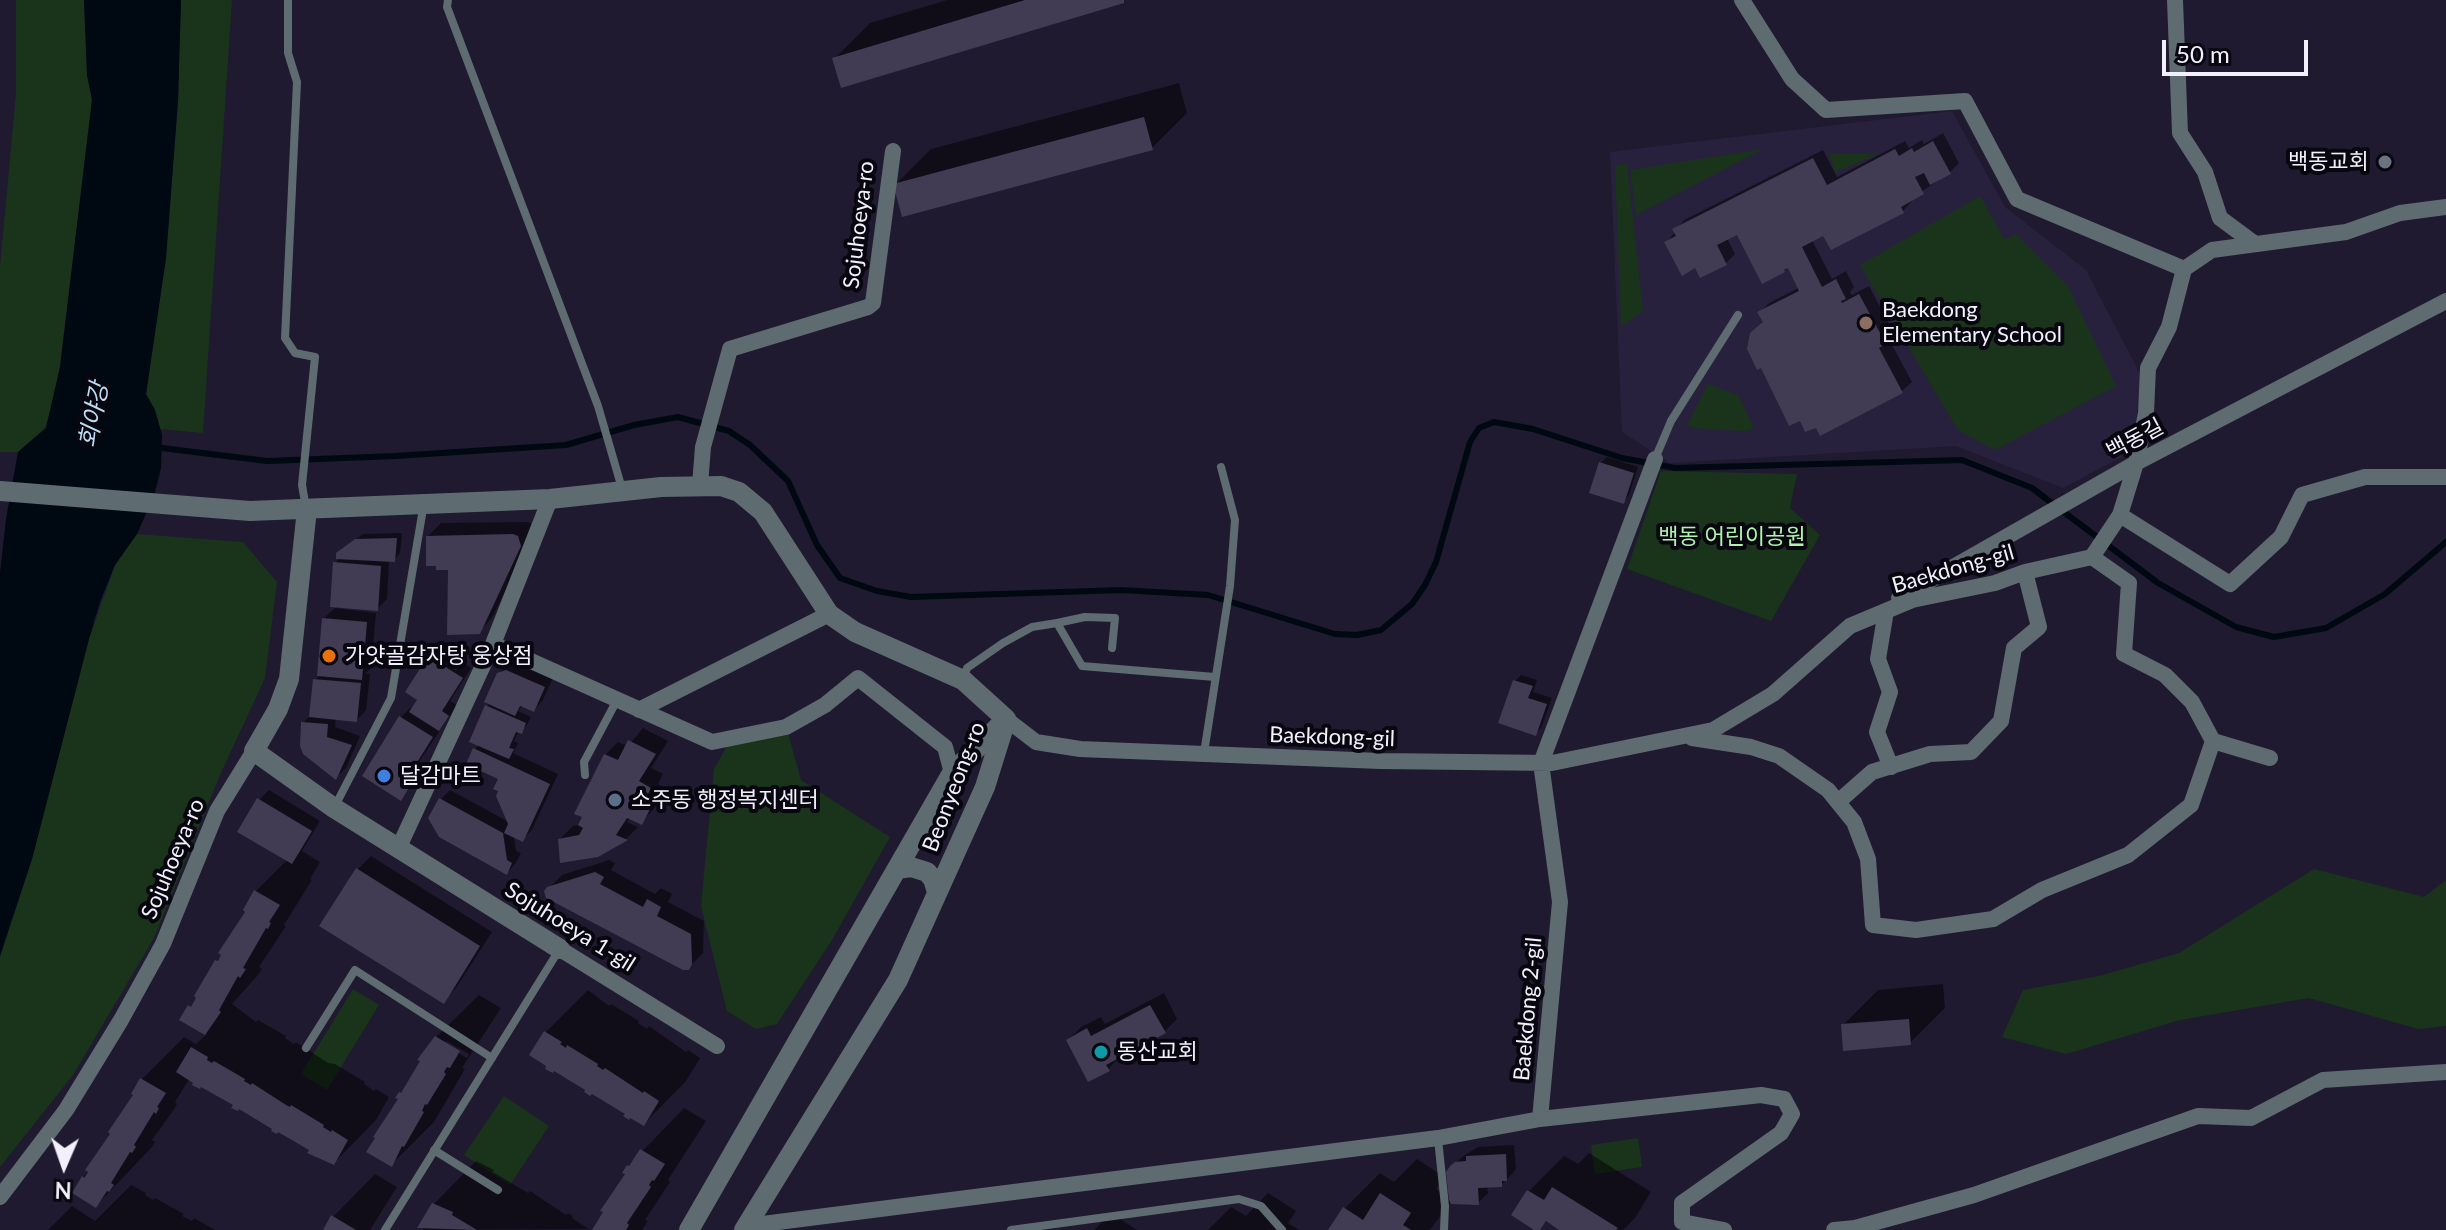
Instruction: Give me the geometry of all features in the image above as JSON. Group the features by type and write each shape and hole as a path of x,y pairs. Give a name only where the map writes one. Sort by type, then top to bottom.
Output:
{"street":[{"path":"1742,0 1792,79 1826,110 1965,101 2017,199 2184,269"},
{"path":"2175,0 2180,133 2205,172 2220,218 2255,244"},
{"name":"Sojuhoeya-ro","path":"700,485 703,447 730,349 873,303 893,151"},
{"path":"2270,758 2213,741 2192,702 2165,675 2124,654 2129,583 2092,557 2120,515 2136,463 2146,413 2148,368 2169,327 2184,269 2212,250 2346,232 2400,213 2446,207"},
{"name":"백동길","path":"1850,626 2136,463 2446,301"},
{"name":"Baekdong 2-gil","path":"1540,1119 1560,902 1541,763 1655,459"},
{"path":"2120,515 2230,584 2281,537 2302,495 2365,477 2446,477"},
{"path":"0,491 250,511 550,499 700,485 721,486 739,492 756,503 829,614 855,632 963,680 1006,719"},
{"path":"399,847 493,644 550,499"},
{"name":"Sojuhoeya-ro","path":"0,1197 66,1110 121,1020 163,944 217,811 278,709 289,679 307,509"},
{"name":"Baekdong-gil","path":"1006,719 1036,742 1080,749 1380,761 1541,763 1713,730 1773,694 1850,626 1912,600 1995,583 2025,572 2092,557"},
{"path":"1838,802 1872,772 1930,754 1971,752 2001,721 2014,648 2039,627 2025,572"},
{"path":"1886,611 1878,659 1890,692 1877,732 1891,767"},
{"path":"639,710 829,614"},
{"path":"493,644 712,742 786,727 825,705 858,678 945,747 952,773"},
{"name":"Beonyeong-ro","path":"689,1230 952,773 1006,719"},
{"name":"Beonyeong-ro","path":"745,1228 898,980 985,787 1006,719"},
{"path":"1683,737 1751,747 1779,756 1828,790 1854,822 1868,859 1873,925 1916,930 1993,919 2042,890 2128,855 2191,805 2213,741"},
{"name":"Sojuhoeya 1-gil","path":"254,751 334,808 717,1046"},
{"path":"897,869 911,867 927,872 937,892"},
{"path":"1834,1230 1855,1228 1974,1195 2198,1116 2251,1118 2323,1080 2446,1072"},
{"path":"745,1228 1438,1138 1540,1119 1761,1095 1784,1099 1792,1114 1781,1133 1682,1203 1682,1222 1724,1230"}],"lane":[{"path":"288,0 288,53 297,82 285,338 295,353 315,357 302,485 307,509"},
{"path":"448,0 447,7 598,406 623,493"},
{"path":"1655,459 1671,421 1738,315"},
{"path":"1204,754 1230,586 1235,520 1221,467"},
{"path":"334,808 391,698 425,503"},
{"path":"963,680 967,668 1032,627 1085,617 1115,618 1112,648"},
{"path":"1057,623 1082,666 1215,677"},
{"path":"585,775 584,762 617,700"},
{"path":"385,1230 560,949"},
{"path":"306,1048 355,970 492,1058"},
{"path":"1438,1138 1445,1206 1444,1230"},
{"path":"434,1150 498,1190"},
{"path":"1011,1230 1239,1199 1261,1206 1282,1230"}],"shaded area":[{"name":"Baekdong Elementary School","path":"1952,111 2005,207 2086,270 2141,376 2133,451 2063,488 1956,446 1670,463 1622,432 1610,152"}],"green space":[{"path":"16,0 84,0 87,75 92,99 54,399 45,428 18,452 0,452 0,267 16,94"},
{"path":"181,0 232,0 203,433 160,429 155,410 146,394 166,258 178,101"},
{"path":"1763,149 1636,215 1630,170"},
{"path":"1829,154 1878,154 1835,172"},
{"path":"1627,164 1643,311 1621,327 1615,165"},
{"path":"1980,196 2004,239 2016,234 2068,286 2116,386 1995,450 1958,430 1860,265"},
{"path":"1708,384 1738,395 1754,428 1746,431 1687,425"},
{"name":"백동 어린이공원","path":"1661,471 1797,474 1790,508 1820,535 1771,621 1627,569"},
{"path":"137,534 243,542 277,582 265,678 220,775 154,938 73,1075 0,1167 0,957 32,859 89,639 115,565"},
{"path":"788,733 801,780 890,837 832,940 777,1024 756,1029 727,1011 701,906 714,769 727,746"},
{"path":"2314,869 2424,897 2446,880 2446,1026 2418,1029 2309,998 2180,1020 2066,1054 2002,1037 2023,990 2099,976 2179,953"},
{"path":"353,989 379,1005 327,1090 301,1074"},
{"path":"504,1096 549,1126 510,1185 464,1155"},
{"path":"1638,1138 1642,1167 1595,1174 1591,1145"}],"water":[{"name":"회야강","path":"84,0 181,0 178,101 166,258 146,394 155,410 162,435 161,468 154,496 137,534 115,565 100,602 32,859 0,956 0,573 18,452 46,428 60,367 92,100 87,75"}],"building":[{"path":"1025,0 1124,0 1124,3 841,88 832,58"},
{"path":"1144,117 1153,150 902,217 893,184"},
{"path":"1933,141 1951,174 1930,185 1924,173 1915,177 1924,194 1901,207 1904,213 1831,250 1823,236 1802,247 1822,287 1836,279 1846,299 1842,303 1859,294 1886,344 1879,348 1903,393 1820,436 1816,428 1805,432 1800,421 1789,426 1761,368 1757,370 1747,349 1750,333 1763,322 1757,312 1799,291 1788,268 1762,284 1737,235 1717,245 1727,265 1700,278 1695,268 1682,276 1664,242 1676,236 1672,229 1813,158 1827,185 1895,149 1899,156"},
{"path":"1599,462 1634,473 1624,504 1589,493"},
{"path":"426,536 518,536 521,546 480,634 447,635 448,570 426,566"},
{"path":"397,538 395,562 336,559 336,553 355,539"},
{"path":"333,562 381,566 378,611 330,607"},
{"path":"322,618 367,622 362,680 317,676"},
{"path":"428,656 463,678 442,711 449,716 439,731 409,712 417,700 405,692"},
{"path":"451,656 461,661 456,670 446,664"},
{"path":"506,670 545,687 534,712 520,706 515,716 484,702 497,673"},
{"path":"313,679 361,683 357,722 309,717"},
{"path":"1513,680 1533,686 1528,698 1547,704 1536,736 1498,723"},
{"path":"485,705 526,723 522,734 516,732 509,748 514,749 509,759 469,742"},
{"path":"399,716 433,737 411,772 417,775 401,801 362,776"},
{"path":"301,722 328,724 327,737 352,745 336,780 303,754 300,746"},
{"name":"소주동 행정복지센터","path":"628,740 656,754 639,781 651,788 646,798 653,803 642,825 627,818 616,835 628,840 598,857 560,863 558,839 579,835 583,828 578,825 582,817 574,814 604,754 618,760"},
{"path":"473,748 550,784 523,842 504,833 508,824 496,796 498,791 493,789 498,779 466,764"},
{"path":"257,798 312,831 292,864 237,832"},
{"path":"439,798 503,833 507,860 512,863 507,875 439,837 428,818"},
{"path":"356,868 480,946 444,1004 319,926"},
{"path":"595,872 604,877 600,884 643,907 647,899 661,907 657,916 691,934 692,964 689,970 683,970 546,898 544,891 547,887"},
{"path":"254,890 280,905 243,968 246,969 240,978 238,976 219,1010 221,1012 205,1035 179,1020 188,1005 191,1007 215,960 218,961 221,955 218,953 245,912 243,910"},
{"name":"동산교회","path":"1150,1005 1166,1033 1106,1065 1110,1071 1088,1082 1066,1040 1087,1028 1091,1036"},
{"path":"1909,1019 1911,1045 1843,1051 1841,1024"},
{"path":"544,1031 566,1048 567,1045 603,1070 605,1068 659,1101 644,1126 629,1120 623,1116 625,1114 592,1094 590,1096 554,1071 545,1069 546,1066 529,1055"},
{"path":"435,1036 460,1051 425,1104 424,1112 392,1167 366,1152 398,1099 395,1098 420,1061 417,1060"},
{"path":"191,1047 212,1063 214,1061 348,1140 334,1165 307,1153 309,1150 271,1131 239,1109 231,1108 233,1105 192,1085 176,1072"},
{"path":"140,1078 166,1093 156,1114 154,1112 134,1145 136,1147 111,1183 114,1185 96,1208 72,1193 88,1172 85,1170 110,1134 108,1132 133,1095"},
{"path":"640,1149 665,1164 649,1185 651,1187 627,1223 629,1225 626,1230 592,1230 603,1212 600,1211 625,1174 622,1173"},
{"path":"1506,1154 1507,1181 1502,1181 1502,1187 1478,1188 1479,1205 1451,1204 1446,1172 1450,1166 1466,1161 1466,1156"},
{"path":"1552,1187 1618,1228 1559,1230 1546,1221 1540,1230 1534,1230 1511,1215 1527,1190 1544,1200"},
{"path":"1380,1193 1411,1213 1403,1225 1411,1230 1328,1230 1343,1207 1363,1220"},
{"path":"432,1203 453,1212 452,1215 477,1230 417,1228"},
{"path":"331,1215 356,1230 323,1230"}],"waterway":[{"path":"154,447 267,461 395,456 566,445 634,425 678,417 729,431 750,445 788,481 817,545 840,578 877,591 911,597 1121,590 1208,595 1335,634 1357,635 1381,630 1412,604 1425,585 1436,562 1470,442 1479,428 1494,422 1533,429 1622,458 1675,468 1962,460 2032,488 2158,583 2236,627 2274,637 2326,628 2385,594 2446,542"}],"place":[{"name":"백동교회","path":"2385,162"},
{"name":"Baekdong Elementary School","path":"1866,323"},
{"name":"가얏골감자탕 웅상점","path":"329,656"},
{"name":"달감마트","path":"384,776"},
{"name":"소주동 행정복지센터","path":"615,800"},
{"name":"동산교회","path":"1101,1052"}]}
